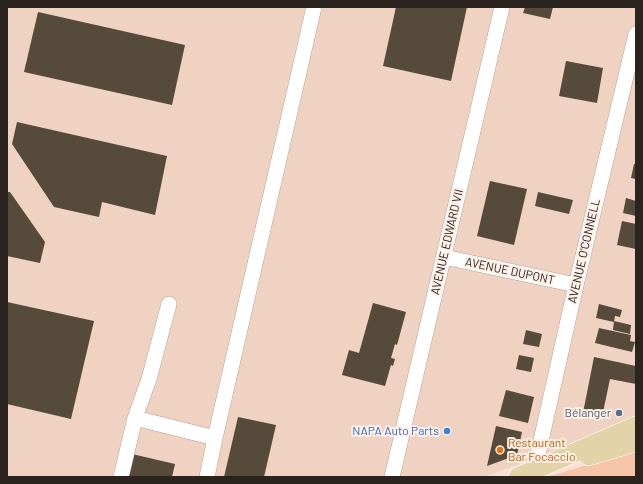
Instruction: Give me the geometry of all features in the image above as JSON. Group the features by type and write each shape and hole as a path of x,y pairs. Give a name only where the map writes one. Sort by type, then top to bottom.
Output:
{"main road":[{"path":"518,477 636,426"},
{"path":"539,469 605,452 636,442"}],"street":[{"path":"207,477 314,7"},
{"name":"AVENUE EDWARD VII","path":"392,477 502,7"},
{"name":"AVENUE O'CONNELL","path":"539,469 538,454 576,285 636,34"},
{"name":"AVENUE DUPONT","path":"444,258 576,285"},
{"path":"121,477 135,418 149,379 169,304"},
{"path":"135,418 215,438"}],"shaded area":[{"path":"7,7 636,7 636,418 576,443 484,477 7,477"},
{"path":"627,453 636,453 636,477 547,477"}],"building":[{"path":"396,7 467,7 451,81 383,66"},
{"path":"525,7 553,7 550,19 523,13"},
{"path":"38,12 185,45 172,105 24,72"},
{"path":"566,61 603,68 597,103 559,96"},
{"path":"17,122 167,156 155,215 102,202 99,217 54,207 12,144"},
{"path":"634,164 636,164 636,179 631,178"},
{"path":"490,181 527,189 514,245 477,236"},
{"path":"7,192 10,192 45,242 40,263 7,256"},
{"path":"538,192 573,200 569,214 535,206"},
{"path":"626,198 636,201 636,216 623,213"},
{"path":"622,221 636,224 636,249 617,245"},
{"path":"7,302 94,321 71,419 7,404"},
{"path":"373,303 406,312 397,345 395,344 391,358 395,359 393,366 391,365 385,386 342,375 349,350 359,353"},
{"path":"599,304 622,310 620,317 615,316 614,322 596,318"},
{"path":"614,321 631,325 630,334 613,330"},
{"path":"599,328 631,335 630,341 635,342 632,352 595,343"},
{"path":"526,330 542,334 539,347 523,344"},
{"path":"519,355 534,358 531,372 516,369"},
{"path":"594,357 636,366 636,384 610,379 602,417 583,413"},
{"path":"506,390 534,397 528,423 499,416"},
{"path":"238,417 276,425 264,477 224,477"},
{"path":"496,426 522,432 517,455 487,466"},
{"path":"132,454 175,464 172,477 127,477"}],"place":[{"name":"Bélanger","path":"619,413"},
{"name":"NAPA Auto Parts","path":"447,431"},
{"name":"Restaurant Bar Focaccio","path":"500,450"}]}
